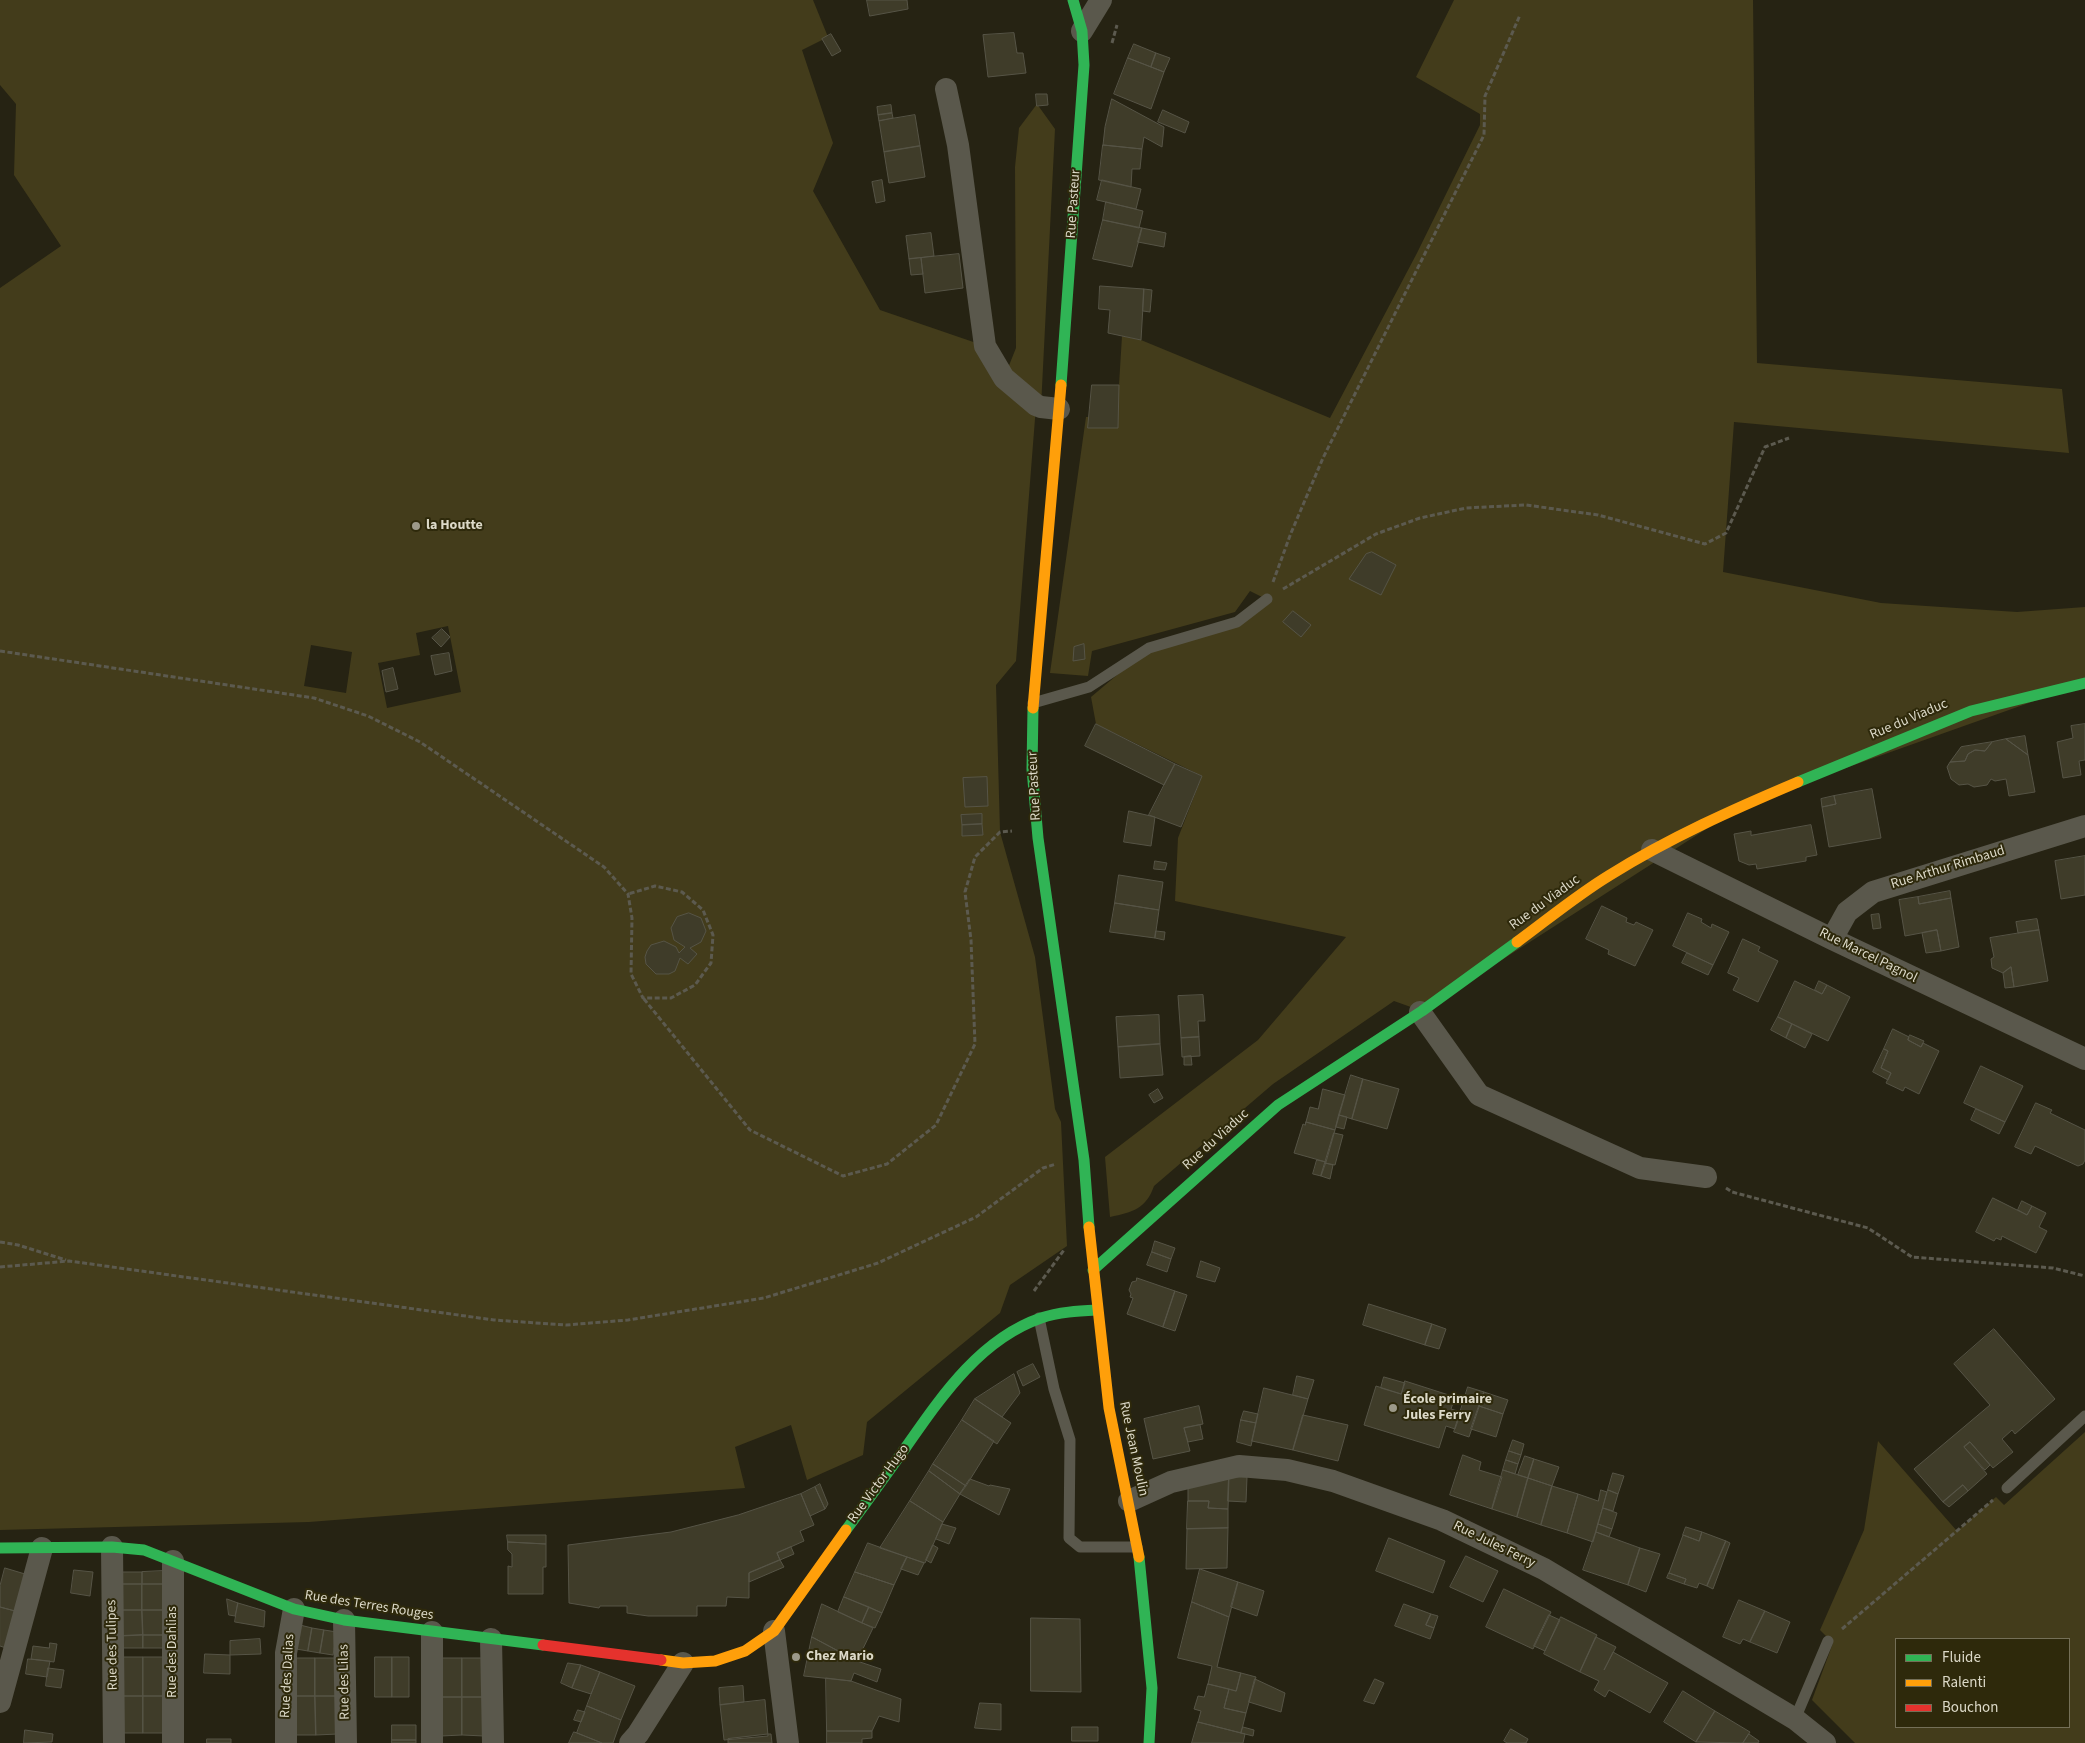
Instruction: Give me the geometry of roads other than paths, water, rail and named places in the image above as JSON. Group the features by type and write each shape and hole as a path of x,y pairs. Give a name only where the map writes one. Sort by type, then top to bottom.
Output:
{"street":[{"name":"Rue Pasteur","path":"1073,0 1082,30 1084,65 1059,409 1033,703 1032,769 1038,838 1084,1160"},
{"path":"1082,30 1101,0"},
{"path":"946,89 958,146 985,346 1004,378 1010,384 1036,405 1059,409"},
{"name":"Rue du Viaduc","path":"1093,1270 1278,1105 1420,1012 1608,876 1652,850 1747,803 1971,711 2085,684"},
{"name":"Rue Arthur Rimbaud","path":"1832,939 1847,912 1873,892 2085,826"},
{"name":"Rue Marcel Pagnol","path":"1652,850 1832,939 2085,1059"},
{"path":"1420,1012 1479,1095 1640,1168 1706,1177"},
{"name":"Rue Jean Moulin","path":"1084,1160 1097,1310 1109,1408 1138,1547 1152,1688 1149,1743"},
{"name":"Rue Victor Hugo","path":"683,1663 715,1661 745,1651 774,1631 948,1388 973,1362 1002,1339 1039,1318 1068,1312 1097,1310"},
{"name":"Rue Jules Ferry","path":"1129,1501 1171,1482 1239,1466 1287,1470 1333,1481 1442,1520 1544,1569 1795,1719 1825,1743"},
{"name":"Rue des Terres Rouges","path":"0,1548 112,1547 144,1550 294,1609 344,1620 683,1663"},
{"name":"Rue des Tulipes","path":"112,1547 114,1743"},
{"path":"0,1702 42,1548"},
{"name":"Rue des Dahlias","path":"173,1561 173,1743"},
{"name":"Rue des Dalias","path":"286,1743 286,1653 294,1609"},
{"name":"Rue des Lilas","path":"344,1620 346,1743"},
{"path":"774,1631 788,1743"},
{"path":"432,1632 432,1743"},
{"path":"491,1639 493,1743"},
{"path":"630,1743 638,1734 683,1663"}],"lane":[{"path":"1033,703 1089,687 1149,648 1237,622 1267,599"},
{"path":"1039,1318 1054,1389 1070,1440 1069,1538 1080,1548 1138,1547"},
{"path":"2007,1488 2085,1416"},
{"path":"1795,1719 1828,1641"}],"place":[{"name":"la Houtte","path":"416,526"},
{"name":"École primaire Jules Ferry","path":"1393,1408"},
{"name":"Chez Mario","path":"796,1657"}]}
